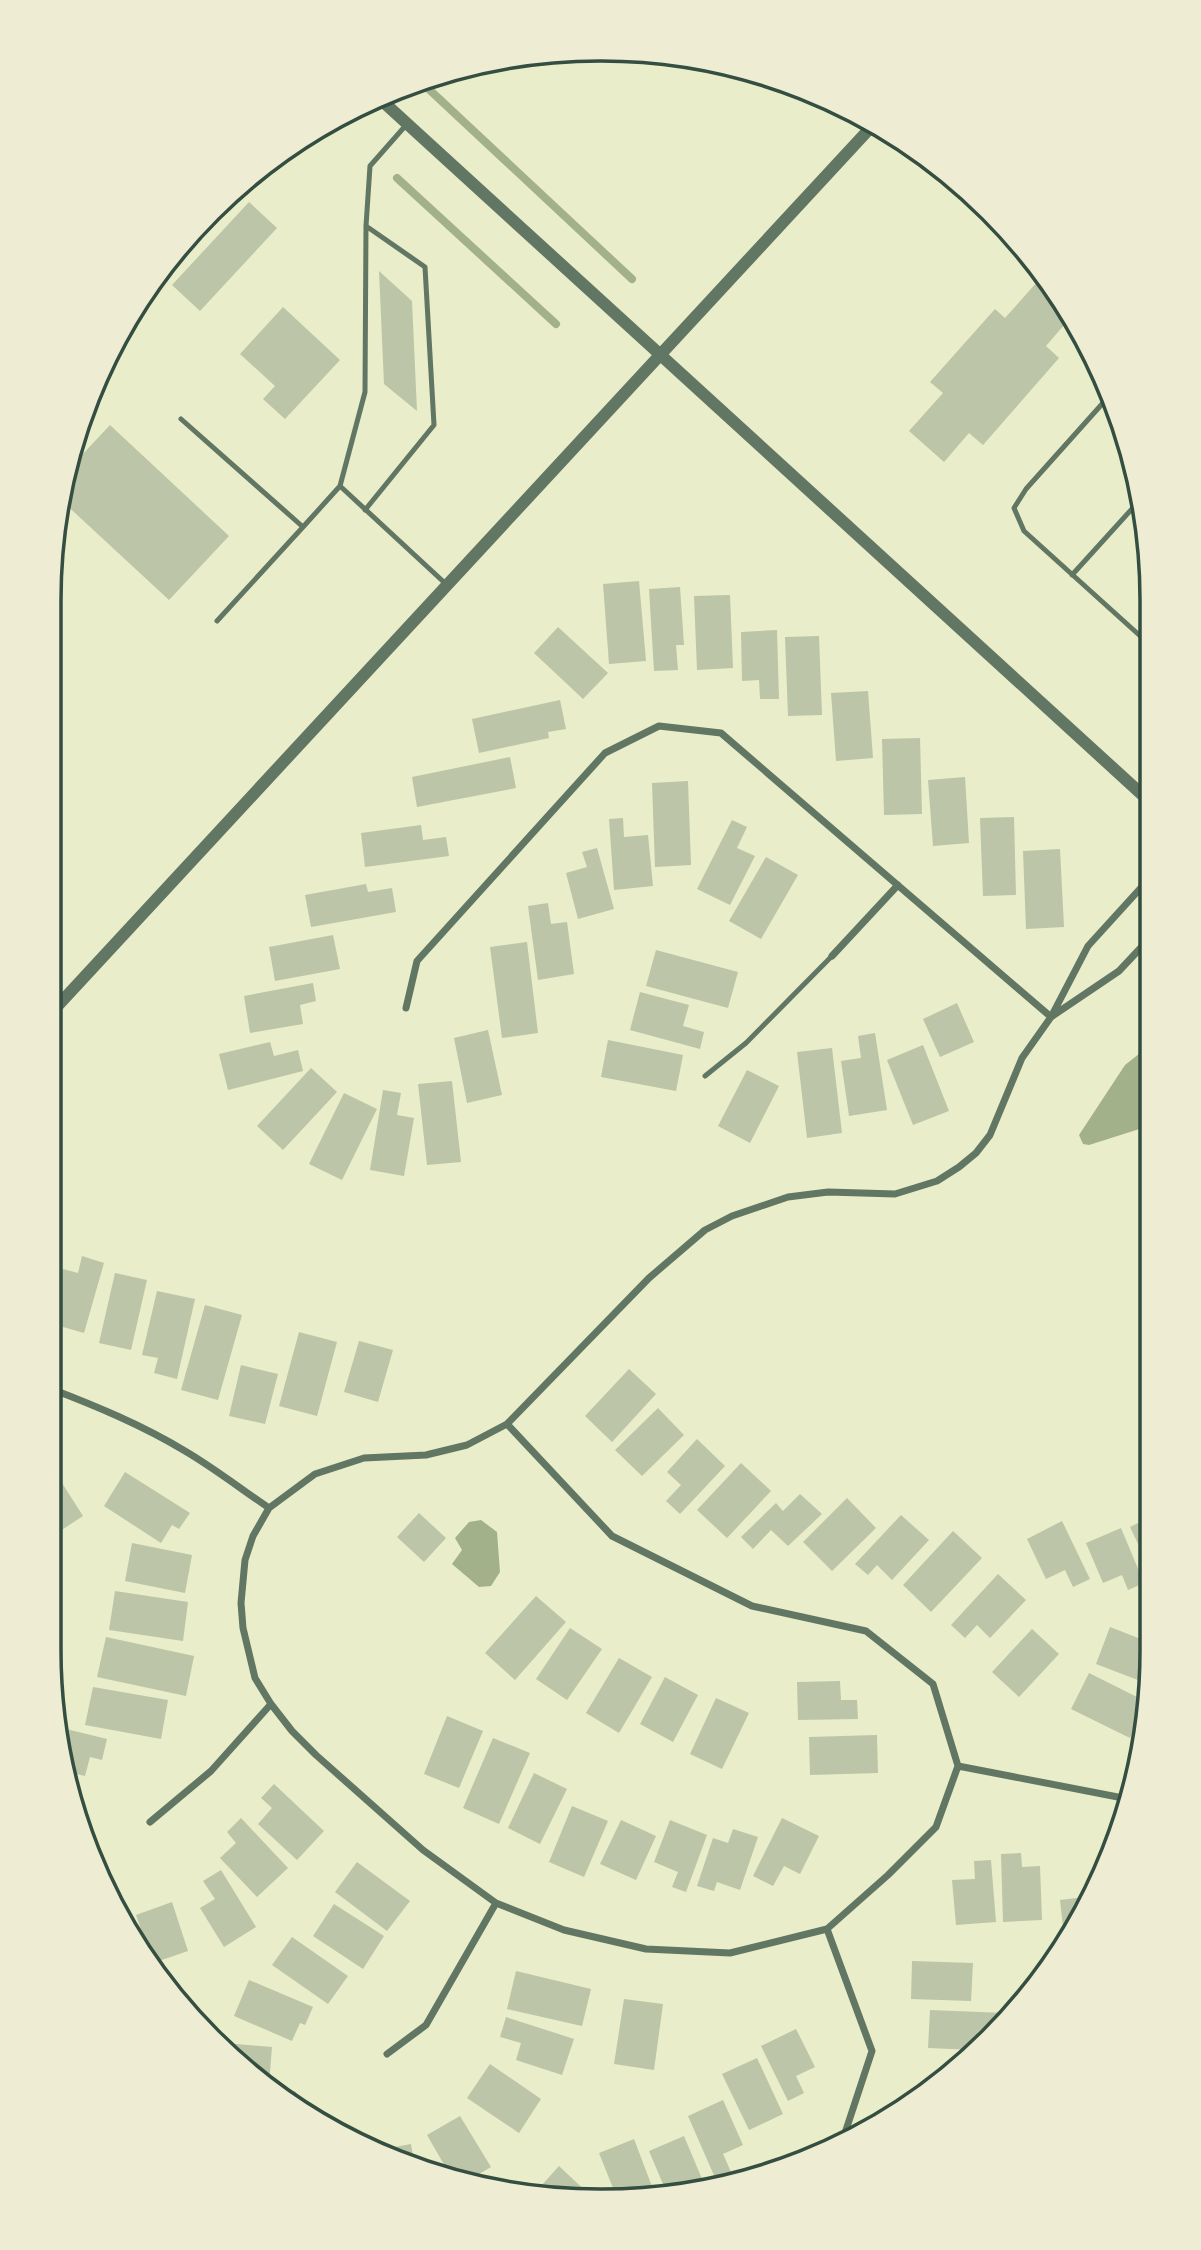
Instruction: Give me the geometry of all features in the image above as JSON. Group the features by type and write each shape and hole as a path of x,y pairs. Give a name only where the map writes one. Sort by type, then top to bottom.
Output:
{"street":[{"path":"387,105 1140,793"},
{"path":"61,1002 867,131"},
{"path":"405,1008 417,961 551,812 605,753 659,726 721,733 1051,1017"},
{"path":"832,956 898,885"},
{"path":"508,1424 612,1536 752,1606 866,1631 933,1684 958,1766 936,1827 827,1929 730,1953 646,1949 564,1930 496,1903 423,1850 316,1755 292,1731 271,1704 255,1678 243,1628 241,1603 244,1560 253,1535 269,1508 315,1474 364,1458 425,1455 467,1445 508,1424 649,1278 705,1230 732,1216 788,1197 828,1192 895,1194 937,1181 959,1167 976,1153 989,1135 1022,1058 1051,1017 1088,946 1140,889"},
{"path":"1051,1017 1119,971 1140,949"},
{"path":"61,1393 117,1415 157,1435 187,1452 269,1508"},
{"path":"150,1822 211,1771 271,1704"},
{"path":"958,1766 1119,1797"},
{"path":"387,2054 426,2025 496,1903"},
{"path":"827,1929 872,2051 846,2129"}],"lane":[{"path":"217,621 340,485 365,392 366,226 370,166 407,124"},
{"path":"365,510 434,425 425,267 366,226"},
{"path":"1102,403 1026,488 1014,508 1024,531 1140,636"},
{"path":"181,419 303,527"},
{"path":"340,485 447,584"},
{"path":"1072,575 1131,509"},
{"path":"705,1076 746,1043 832,956"}],"shaded area":[{"path":"1140,1053 1140,1129 1089,1145 1083,1144 1079,1135 1125,1065"},
{"path":"481,1520 497,1532 500,1572 491,1586 479,1587 452,1564 462,1550 455,1538 469,1522"}],"building":[{"path":"249,202 277,228 200,311 172,285"},
{"path":"379,271 412,301 417,411 384,384"},
{"path":"1036,283 1064,325 1046,346 1059,358 983,445 969,433 944,462 909,431 943,393 930,382 995,309 1005,318"},
{"path":"283,307 340,360 285,419 263,399 275,386 240,354"},
{"path":"110,425 229,536 169,600 70,508 82,455"},
{"path":"639,581 646,661 609,664 603,584"},
{"path":"680,587 684,645 676,645 678,670 654,671 649,589"},
{"path":"730,595 733,668 697,670 694,596"},
{"path":"558,627 608,673 583,699 534,653"},
{"path":"777,630 779,699 760,699 759,680 742,681 741,632"},
{"path":"819,636 822,715 788,716 785,637"},
{"path":"868,691 873,758 836,761 831,693"},
{"path":"560,700 566,729 548,732 549,738 479,753 472,719"},
{"path":"920,738 922,814 884,815 882,739"},
{"path":"510,757 516,788 417,807 412,777"},
{"path":"965,777 969,843 933,846 928,780"},
{"path":"688,781 691,865 655,867 652,783"},
{"path":"1014,817 1016,895 983,896 980,818"},
{"path":"623,818 624,837 648,835 653,886 614,890 609,819"},
{"path":"732,820 747,827 737,848 755,856 730,905 697,889"},
{"path":"421,825 423,840 446,837 449,856 365,867 361,833"},
{"path":"597,848 614,909 578,919 566,873 587,867 582,852"},
{"path":"1060,849 1064,927 1026,929 1023,851"},
{"path":"766,857 798,875 761,939 729,921"},
{"path":"366,884 368,892 392,888 396,912 311,927 305,895"},
{"path":"548,903 551,924 567,922 574,974 538,980 528,906"},
{"path":"333,935 340,969 275,981 269,947"},
{"path":"527,942 538,1033 502,1038 490,947"},
{"path":"656,950 738,972 728,1008 646,986"},
{"path":"313,983 316,1001 300,1005 303,1024 250,1033 244,996"},
{"path":"640,992 689,1005 683,1026 704,1032 700,1049 630,1030"},
{"path":"957,1003 974,1042 940,1057 923,1019"},
{"path":"488,1030 502,1095 467,1103 454,1038"},
{"path":"875,1033 887,1110 849,1116 841,1061 861,1058 858,1036"},
{"path":"608,1040 683,1055 676,1091 601,1077"},
{"path":"270,1042 274,1056 298,1050 303,1071 228,1090 219,1054"},
{"path":"923,1045 949,1111 913,1125 887,1060"},
{"path":"832,1048 842,1133 807,1138 797,1052"},
{"path":"311,1068 337,1092 283,1150 257,1126"},
{"path":"747,1070 779,1086 750,1143 718,1126"},
{"path":"452,1081 461,1162 427,1165 418,1084"},
{"path":"383,1090 401,1093 397,1115 414,1118 404,1176 370,1170"},
{"path":"344,1093 377,1109 342,1180 309,1164"},
{"path":"82,1256 104,1263 84,1333 61,1326 63,1269 78,1273"},
{"path":"115,1273 147,1280 131,1350 99,1343"},
{"path":"157,1291 195,1299 177,1379 154,1373 158,1358 142,1355"},
{"path":"205,1305 242,1315 218,1400 181,1390"},
{"path":"299,1332 337,1342 317,1416 279,1406"},
{"path":"359,1341 393,1350 378,1402 344,1392"},
{"path":"241,1365 278,1374 265,1424 229,1416"},
{"path":"629,1369 656,1394 612,1442 585,1416"},
{"path":"658,1408 684,1435 642,1476 615,1450"},
{"path":"697,1439 725,1466 680,1514 666,1501 681,1485 667,1472"},
{"path":"741,1463 771,1491 727,1538 697,1510"},
{"path":"125,1472 190,1513 179,1529 172,1525 161,1543 104,1506"},
{"path":"61,1481 83,1516 61,1530"},
{"path":"800,1494 822,1514 788,1546 771,1530 753,1549 741,1537 776,1503 783,1511"},
{"path":"847,1498 876,1528 832,1571 803,1542"},
{"path":"419,1513 446,1538 424,1562 397,1537"},
{"path":"901,1515 929,1540 892,1580 877,1565 868,1575 855,1564"},
{"path":"1062,1521 1090,1579 1073,1587 1065,1570 1046,1579 1027,1539"},
{"path":"1140,1522 1140,1548 1130,1527"},
{"path":"1121,1528 1140,1573 1140,1585 1128,1590 1122,1575 1103,1583 1086,1543"},
{"path":"953,1531 982,1558 931,1612 903,1585"},
{"path":"132,1543 192,1555 185,1593 125,1581"},
{"path":"998,1574 1026,1600 990,1638 977,1625 965,1638 951,1625"},
{"path":"115,1591 188,1602 183,1641 109,1630"},
{"path":"536,1596 566,1622 515,1680 485,1653"},
{"path":"1110,1627 1140,1639 1139,1680 1096,1664"},
{"path":"570,1628 602,1649 567,1700 536,1679"},
{"path":"1032,1629 1059,1654 1019,1697 992,1672"},
{"path":"106,1637 194,1656 186,1696 97,1677"},
{"path":"619,1658 652,1677 619,1733 586,1713"},
{"path":"1089,1673 1138,1697 1130,1738 1071,1709"},
{"path":"665,1677 698,1695 673,1742 640,1724"},
{"path":"840,1681 841,1700 857,1700 858,1719 798,1720 797,1682"},
{"path":"93,1687 168,1700 161,1739 85,1725"},
{"path":"716,1698 749,1713 722,1769 690,1754"},
{"path":"447,1716 483,1731 459,1788 424,1774"},
{"path":"68,1729 107,1739 102,1760 90,1757 85,1776 76,1774"},
{"path":"877,1735 878,1773 810,1775 809,1737"},
{"path":"493,1738 530,1753 499,1824 463,1808"},
{"path":"534,1773 567,1789 540,1844 508,1828"},
{"path":"274,1784 324,1831 297,1860 258,1824 272,1808 261,1798"},
{"path":"572,1806 608,1821 584,1877 549,1862"},
{"path":"241,1818 288,1868 257,1897 220,1858 236,1843 227,1832"},
{"path":"782,1818 819,1836 800,1874 784,1866 773,1886 753,1876"},
{"path":"621,1820 656,1836 636,1880 600,1864"},
{"path":"670,1820 707,1835 686,1892 672,1887 678,1872 654,1862"},
{"path":"733,1829 758,1837 740,1890 717,1882 714,1891 697,1886 713,1838 728,1843"},
{"path":"1021,1853 1022,1867 1040,1866 1042,1920 1003,1922 1001,1854"},
{"path":"991,1860 996,1922 956,1925 952,1880 975,1879 974,1861"},
{"path":"357,1862 410,1901 387,1931 335,1892"},
{"path":"221,1870 256,1927 224,1947 200,1908 215,1899 203,1881"},
{"path":"1079,1898 1063,1927 1060,1900"},
{"path":"172,1902 188,1951 160,1960 143,1935 136,1915"},
{"path":"334,1904 384,1936 363,1969 313,1936"},
{"path":"292,1937 348,1976 328,2004 272,1965"},
{"path":"912,1961 973,1963 971,2001 911,1999"},
{"path":"516,1971 591,1989 582,2026 507,2009"},
{"path":"249,1980 313,2007 305,2025 300,2023 292,2041 234,2016"},
{"path":"624,1999 663,2004 654,2070 614,2064"},
{"path":"930,2010 999,2013 962,2049 928,2048"},
{"path":"506,2017 574,2039 562,2075 516,2060 521,2043 500,2037"},
{"path":"796,2029 815,2067 796,2076 804,2093 788,2101 761,2046"},
{"path":"233,2044 272,2047 270,2075"},
{"path":"757,2058 783,2114 749,2130 722,2074"},
{"path":"490,2064 541,2099 519,2133 467,2098"},
{"path":"723,2100 743,2145 723,2154 731,2172 714,2176 688,2116"},
{"path":"460,2116 491,2167 479,2174 444,2165 427,2135"},
{"path":"684,2136 702,2179 663,2185 649,2151"},
{"path":"634,2139 652,2186 613,2189 599,2153"},
{"path":"411,2144 413,2155 394,2148"},
{"path":"559,2166 583,2189 565,2188 542,2185"}],"waterway":[{"path":"429,89 632,279"},
{"path":"397,178 556,324"}]}
